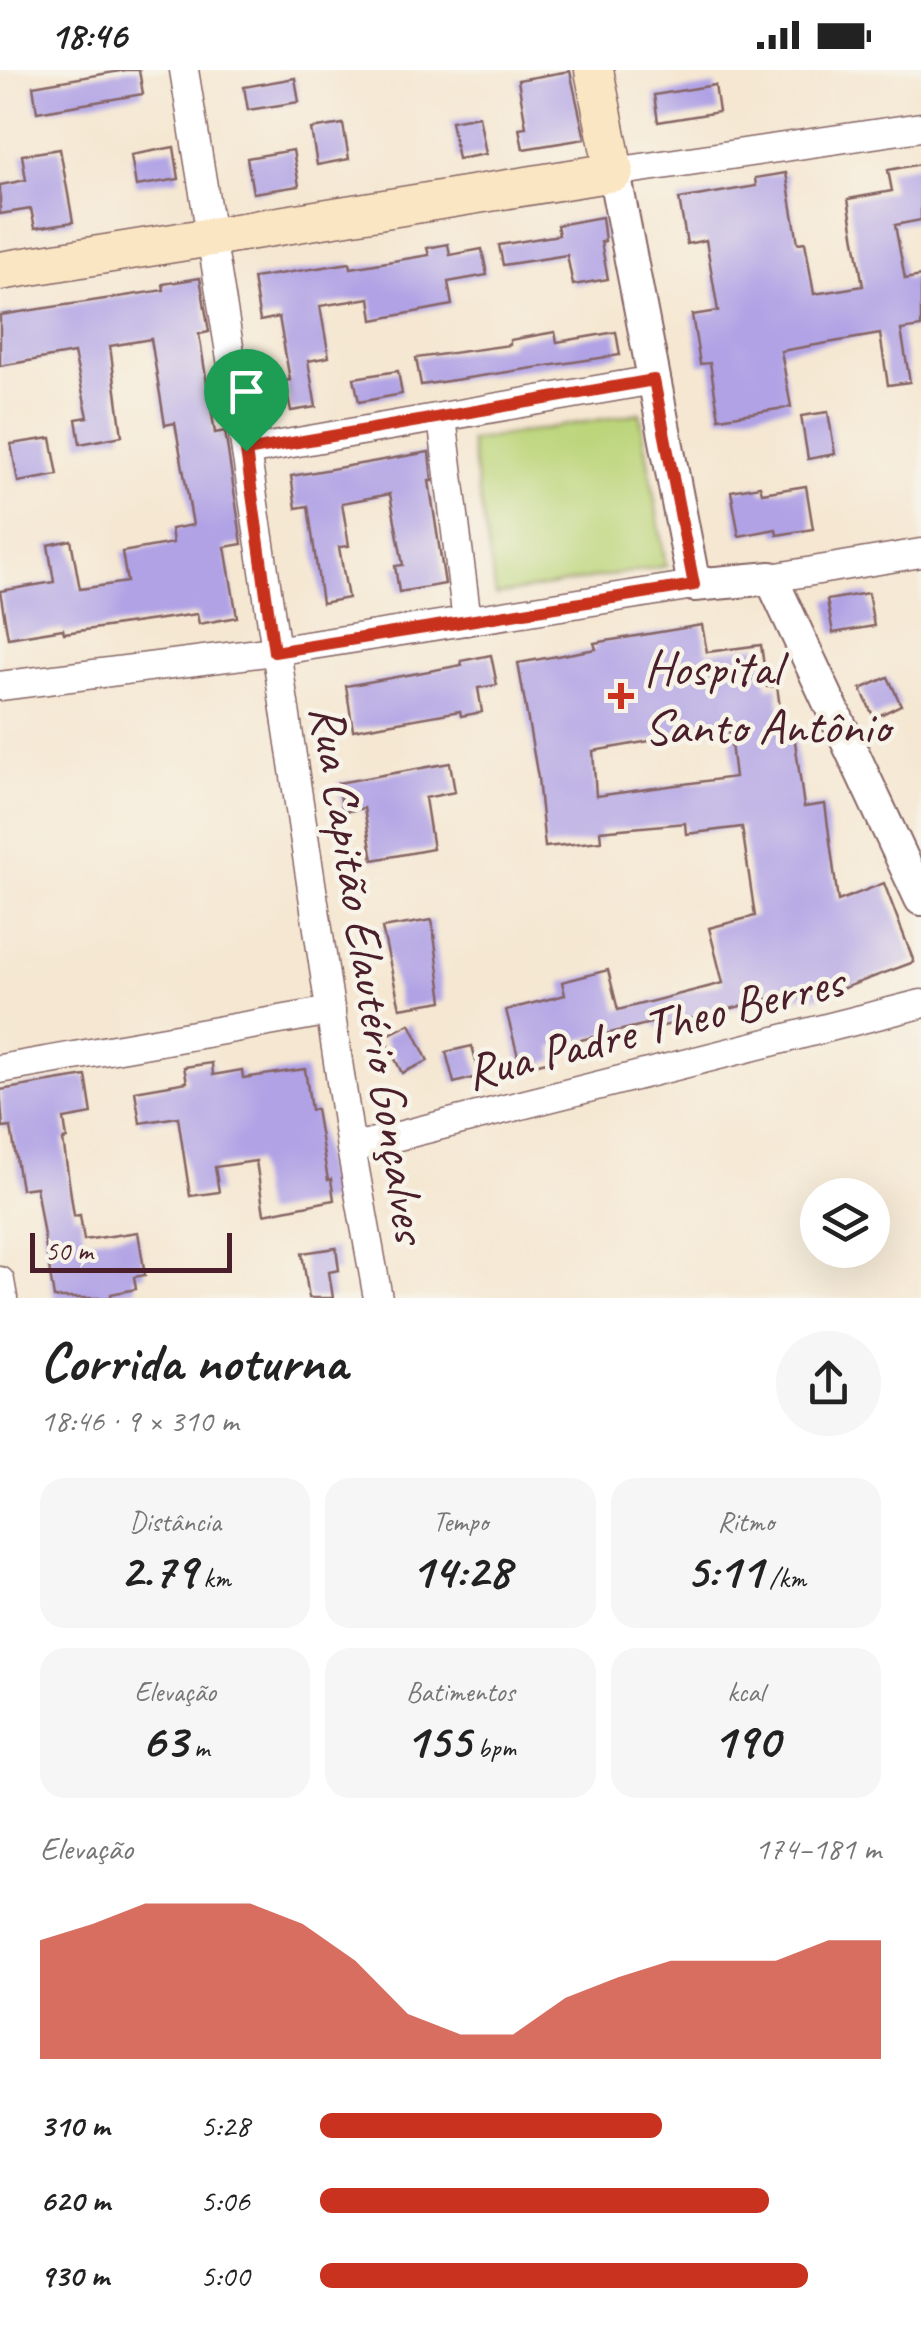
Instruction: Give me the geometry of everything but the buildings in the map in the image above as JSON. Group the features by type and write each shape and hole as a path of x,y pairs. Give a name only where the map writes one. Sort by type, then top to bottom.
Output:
{"main road":[{"path":"0,271 614,172 594,70"}],"street":[{"name":"Rua Capitão Elautério Gonçalves","path":"184,70 351,1148 378,1298"},
{"path":"694,585 614,172 921,127"},
{"path":"246,451 654,380"},
{"path":"442,418 467,621"},
{"path":"0,686 274,652 921,553"},
{"path":"771,578 921,899"},
{"name":"Rua Padre Theo Berres","path":"351,1148 921,1004"},
{"path":"0,1070 331,1010"},
{"path":"0,1281 3,1298"}],"green space":[{"path":"640,413 666,566 496,595 470,441"}],"place":[{"name":"Hospital Santo Antônio","path":"621,696"}],"route":[{"path":"654,380 694,585 274,652 246,451 654,380"}]}
